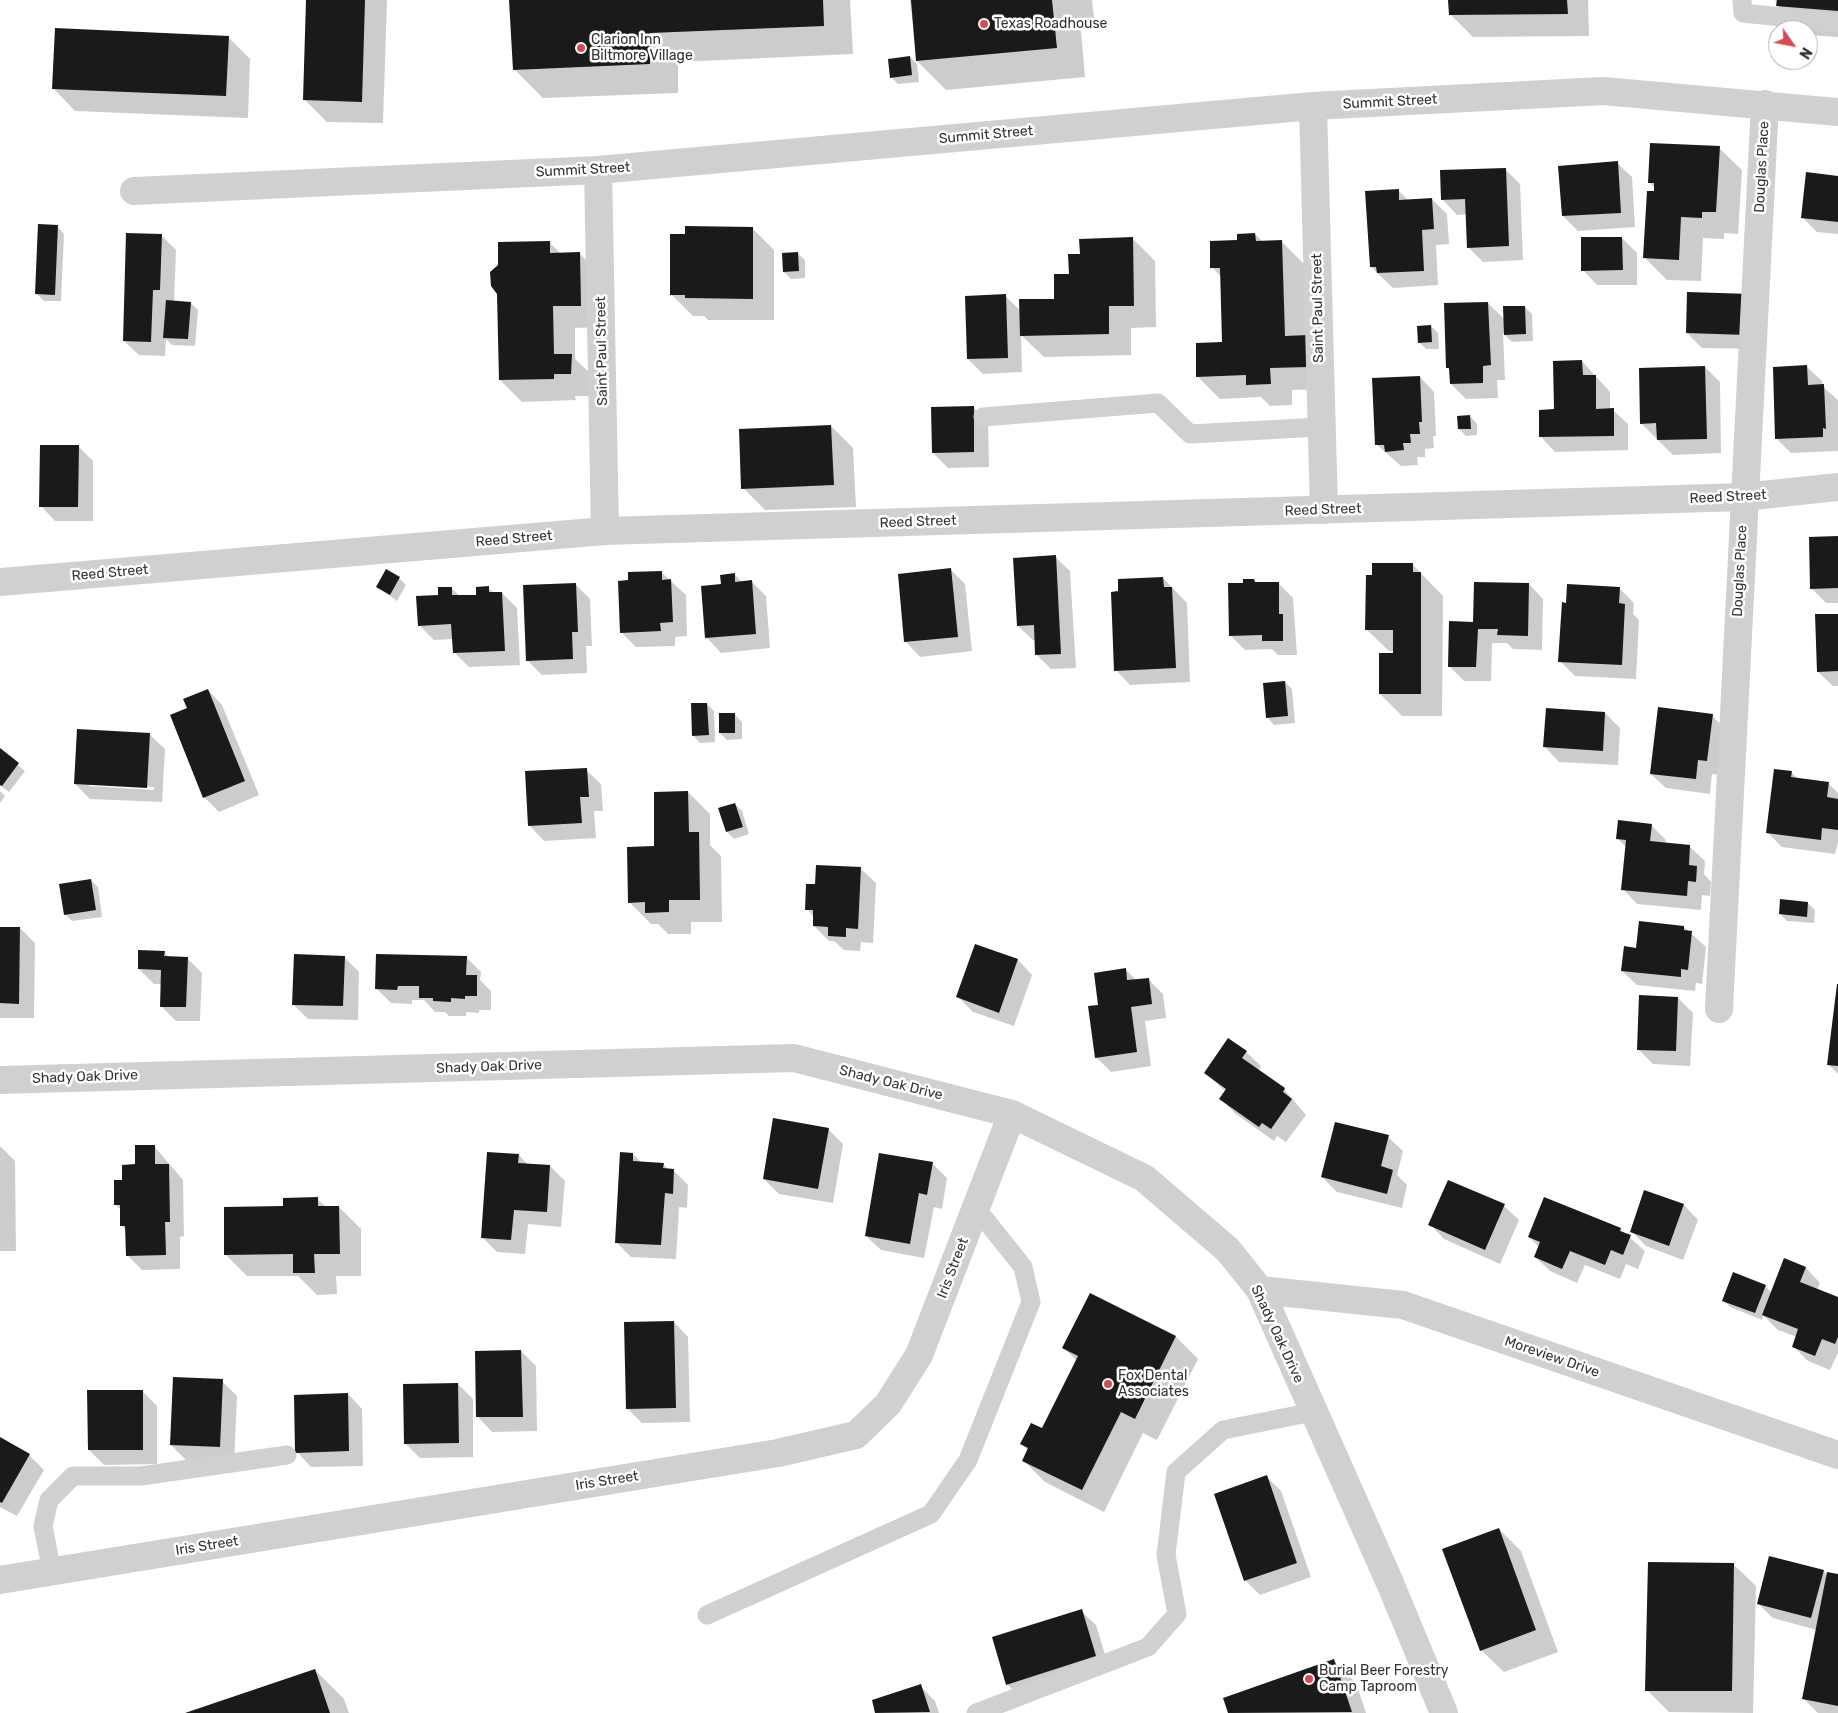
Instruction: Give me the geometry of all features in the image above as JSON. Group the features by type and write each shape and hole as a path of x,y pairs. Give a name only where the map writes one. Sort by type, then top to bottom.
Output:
{"street":[{"name":"Summit Street","path":"134,191 598,170 1313,106 1603,91 1838,112"},
{"name":"Douglas Place","path":"1719,1009 1765,104"},
{"name":"Saint Paul Street","path":"1313,106 1324,510"},
{"name":"Saint Paul Street","path":"598,170 605,531"},
{"name":"Reed Street","path":"0,582 605,531 1744,497 1838,487"},
{"name":"Shady Oak Drive","path":"0,1080 794,1058 1012,1114 1144,1178 1228,1250 1260,1290 1444,1713"},
{"name":"Iris Street","path":"0,1580 778,1453 856,1435 888,1404 919,1355 1012,1114"},
{"name":"Moreview Drive","path":"1260,1290 1403,1305 1838,1455"}],"lane":[{"path":"1742,0 1743,13 1838,23"},
{"path":"983,417 1158,403 1190,434 1321,428"},
{"path":"707,1615 931,1514 968,1460 1031,1302 1023,1267 976,1208"},
{"path":"976,1713 1148,1647 1177,1614 1166,1555 1176,1472 1223,1430 1313,1412"},
{"path":"52,1572 43,1526 49,1500 73,1476 141,1476 287,1455"}],"building":[{"path":"306,0 365,0 362,102 303,100"},
{"name":"Clarion Inn Biltmore Village","path":"509,0 823,0 824,26 650,33 650,64 513,70"},
{"name":"Texas Roadhouse","path":"911,0 1052,0 1057,48 916,61"},
{"path":"1448,0 1567,0 1568,14 1449,15"},
{"path":"1777,0 1838,0 1838,11 1776,6"},
{"path":"55,28 229,36 226,96 52,89"},
{"path":"910,56 912,75 890,78 888,59"},
{"path":"1650,143 1720,146 1716,212 1702,212 1702,218 1681,217 1679,260 1643,258 1647,191 1654,191 1654,183 1648,183"},
{"path":"1618,161 1621,213 1562,216 1558,166"},
{"path":"1506,168 1509,246 1467,248 1465,199 1441,200 1440,170"},
{"path":"1806,172 1838,176 1838,222 1801,218"},
{"path":"1399,189 1399,200 1432,198 1434,229 1422,230 1424,271 1377,273 1376,267 1370,267 1365,191"},
{"path":"38,224 58,225 55,295 35,294"},
{"path":"685,226 753,227 753,299 685,298 685,295 670,295 670,234 685,234"},
{"path":"126,233 162,234 160,290 153,290 151,342 123,341"},
{"path":"1255,233 1256,241 1282,240 1285,336 1308,335 1309,367 1270,368 1271,384 1246,385 1246,375 1196,377 1196,343 1222,342 1220,268 1210,268 1210,241 1237,240 1237,234"},
{"path":"1133,237 1134,306 1109,306 1109,334 1020,336 1019,299 1054,299 1054,274 1069,274 1068,254 1080,254 1079,239"},
{"path":"1581,237 1622,237 1623,270 1581,271"},
{"path":"550,241 550,253 580,252 581,306 553,306 554,354 572,354 571,374 554,374 554,379 499,380 497,294 491,286 490,272 498,265 498,242"},
{"path":"798,252 799,271 783,272 782,253"},
{"path":"1687,292 1751,294 1746,335 1686,333"},
{"path":"1006,294 1008,358 967,359 965,296"},
{"path":"166,300 191,302 188,339 163,338"},
{"path":"1488,302 1491,365 1483,366 1483,383 1450,384 1449,368 1446,368 1444,303"},
{"path":"1503,306 1525,306 1526,334 1504,335"},
{"path":"1431,325 1432,342 1418,343 1417,326"},
{"path":"1582,360 1583,375 1596,375 1596,409 1614,408 1614,436 1539,437 1539,410 1554,409 1553,361"},
{"path":"1807,365 1808,385 1824,384 1826,429 1823,428 1823,437 1775,439 1773,367"},
{"path":"1705,366 1707,439 1657,440 1656,423 1640,424 1639,368"},
{"path":"1420,376 1422,422 1419,422 1420,434 1410,434 1411,443 1403,443 1404,450 1385,452 1384,445 1375,445 1372,378"},
{"path":"974,406 974,452 932,453 931,407"},
{"path":"1470,415 1471,429 1458,429 1457,416"},
{"path":"831,425 834,485 741,489 739,429"},
{"path":"40,445 79,445 78,507 39,507"},
{"path":"1838,536 1838,588 1810,589 1809,537"},
{"path":"1056,555 1061,654 1035,655 1034,625 1017,626 1013,558"},
{"path":"1372,563 1413,563 1413,572 1421,572 1421,694 1379,694 1379,653 1393,653 1393,630 1365,630 1366,575 1372,575"},
{"path":"951,568 958,637 904,642 898,574"},
{"path":"386,569 400,577 390,595 376,587"},
{"path":"662,571 662,580 671,579 673,622 660,623 661,631 620,633 618,581 628,580 628,572"},
{"path":"735,573 735,582 752,580 756,634 705,638 701,586 721,584 720,575"},
{"path":"1163,577 1164,587 1172,587 1176,668 1114,671 1111,592 1118,591 1118,579"},
{"path":"1243,579 1254,579 1255,582 1279,582 1279,614 1283,614 1283,641 1262,641 1262,635 1229,636 1228,583 1243,583"},
{"path":"1474,582 1529,583 1528,636 1497,635 1498,629 1478,629 1476,667 1448,667 1449,621 1473,622"},
{"path":"576,583 578,632 572,632 573,659 526,661 523,585"},
{"path":"1567,584 1620,587 1619,603 1625,604 1622,665 1558,662 1562,602 1566,603"},
{"path":"489,586 489,592 502,592 505,651 453,653 451,624 418,626 416,596 438,595 438,587 452,587 452,595 476,595 476,587"},
{"path":"1815,614 1838,614 1838,671 1817,672"},
{"path":"1285,681 1288,716 1266,718 1263,683"},
{"path":"208,689 245,781 203,798 170,715 187,708 183,699"},
{"path":"691,703 707,703 709,735 692,736"},
{"path":"1658,707 1713,714 1707,761 1698,760 1696,779 1650,774"},
{"path":"1546,708 1605,712 1603,751 1543,747"},
{"path":"719,713 735,713 735,733 719,733"},
{"path":"77,729 150,733 147,788 74,784"},
{"path":"0,748 19,763 2,786 0,785"},
{"path":"587,768 589,797 580,797 582,823 528,826 525,771"},
{"path":"1774,769 1792,771 1791,777 1829,782 1827,797 1838,799 1838,830 1822,828 1821,840 1766,833"},
{"path":"688,791 689,832 699,832 700,900 669,900 669,912 645,913 645,902 628,903 627,847 654,846 654,792"},
{"path":"735,803 743,827 726,832 718,808"},
{"path":"1618,820 1652,824 1650,841 1690,845 1689,865 1697,866 1696,882 1688,881 1687,896 1621,890 1626,840 1616,839"},
{"path":"816,865 861,867 858,929 846,928 846,937 828,936 828,927 813,926 813,910 805,910 806,884 815,884"},
{"path":"91,879 96,910 64,915 59,884"},
{"path":"1780,899 1808,902 1807,917 1779,914"},
{"path":"1639,921 1684,926 1684,930 1692,931 1688,970 1681,969 1681,977 1621,971 1624,946 1636,948"},
{"path":"0,927 20,927 19,1004 0,1003"},
{"path":"975,944 1018,959 999,1013 956,997"},
{"path":"138,950 165,951 164,956 188,957 186,1007 160,1007 161,970 138,969"},
{"path":"294,954 345,956 343,1006 292,1005"},
{"path":"376,954 467,956 466,975 477,975 477,996 465,996 465,999 451,998 451,1002 433,1001 433,998 419,998 419,986 398,986 397,990 375,989"},
{"path":"1126,968 1127,980 1149,978 1152,1004 1131,1007 1137,1052 1095,1058 1088,1006 1098,1005 1094,973"},
{"path":"1838,984 1838,1066 1827,1065"},
{"path":"1639,995 1678,997 1676,1051 1637,1050"},
{"path":"1228,1038 1247,1051 1242,1058 1285,1088 1283,1092 1292,1099 1271,1129 1262,1123 1259,1127 1219,1099 1226,1089 1204,1073"},
{"path":"773,1118 829,1128 818,1189 763,1179"},
{"path":"1335,1122 1389,1135 1381,1166 1393,1170 1387,1194 1321,1177"},
{"path":"135,1145 155,1145 155,1164 169,1164 170,1222 165,1222 166,1255 126,1256 125,1226 120,1226 120,1205 114,1205 114,1180 122,1180 122,1165 135,1164"},
{"path":"487,1152 519,1154 518,1163 550,1165 547,1212 514,1210 511,1240 481,1238"},
{"path":"620,1152 633,1153 633,1161 664,1163 663,1168 674,1169 673,1194 665,1193 661,1245 615,1243"},
{"path":"879,1153 933,1162 927,1195 919,1193 910,1244 865,1236"},
{"path":"1448,1180 1505,1204 1485,1250 1428,1225"},
{"path":"1644,1190 1684,1204 1669,1246 1630,1232"},
{"path":"318,1197 318,1206 339,1206 340,1254 314,1254 315,1273 293,1273 293,1254 224,1255 224,1207 283,1206 283,1198"},
{"path":"1544,1197 1621,1228 1620,1231 1631,1235 1623,1255 1611,1250 1605,1265 1570,1251 1562,1269 1534,1257 1540,1242 1528,1237"},
{"path":"1784,1258 1806,1267 1800,1282 1838,1297 1838,1337 1835,1344 1822,1339 1815,1356 1792,1347 1798,1329 1762,1315"},
{"path":"1733,1272 1766,1285 1755,1313 1722,1301"},
{"name":"Fox Dental Associates","path":"1090,1293 1176,1336 1135,1419 1121,1412 1082,1490 1022,1461 1028,1448 1020,1444 1031,1423 1042,1428 1078,1356 1062,1348"},
{"path":"674,1321 676,1408 626,1409 624,1322"},
{"path":"521,1350 523,1417 476,1417 475,1351"},
{"path":"173,1377 223,1379 220,1447 170,1445"},
{"path":"458,1383 459,1443 404,1444 403,1384"},
{"path":"87,1390 143,1390 143,1450 88,1450"},
{"path":"348,1393 349,1451 295,1453 294,1395"},
{"path":"0,1437 30,1454 2,1503 0,1502"},
{"path":"1267,1475 1297,1563 1244,1581 1214,1494"},
{"path":"1499,1528 1536,1630 1480,1651 1442,1549"},
{"path":"1769,1556 1824,1570 1811,1618 1757,1604"},
{"path":"1648,1562 1734,1563 1732,1691 1645,1691"},
{"path":"1827,1572 1838,1574 1838,1706 1802,1699"},
{"path":"1082,1609 1096,1656 1006,1685 992,1637"},
{"name":"Burial Beer Forestry Camp Taproom","path":"1334,1659 1352,1712 1228,1713 1223,1698"},
{"path":"315,1669 330,1713 185,1713"},
{"path":"921,1684 930,1712 875,1713 872,1700"}],"place":[{"name":"Texas Roadhouse","path":"984,24"},
{"name":"Clarion Inn Biltmore Village","path":"581,48"},
{"name":"Fox Dental Associates","path":"1108,1384"},
{"name":"Burial Beer Forestry Camp Taproom","path":"1309,1679"}]}
